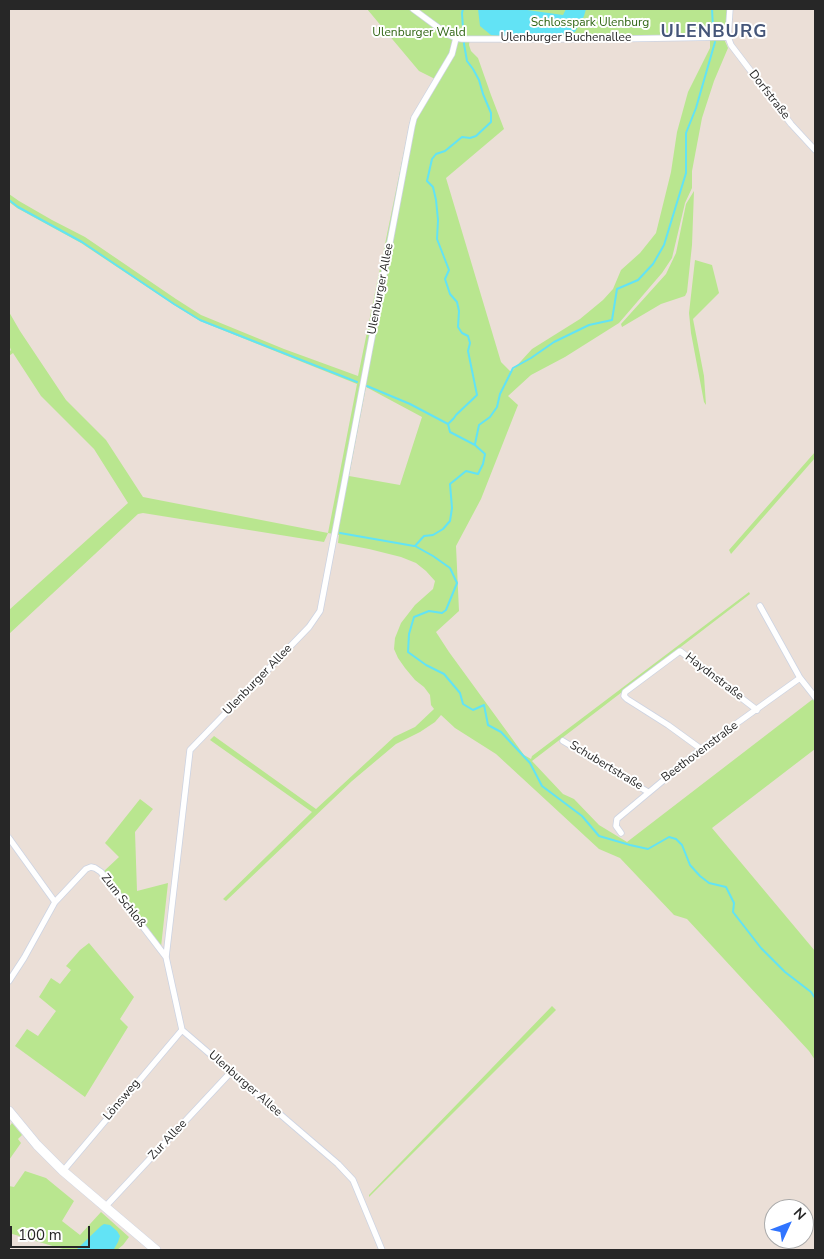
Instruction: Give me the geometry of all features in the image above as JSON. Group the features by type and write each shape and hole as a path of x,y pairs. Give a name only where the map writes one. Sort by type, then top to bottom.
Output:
{"main road":[{"path":"9,1111 37,1145 63,1171 156,1250"}],"street":[{"path":"413,9 447,34 459,38"},
{"path":"728,37 730,9"},
{"name":"Ulenburger Buchenallee","path":"459,38 728,37"},
{"name":"Dorfstraße","path":"728,37 736,51 778,108 815,150"},
{"name":"Ulenburger Allee","path":"382,1250 353,1180 338,1164 182,1030 166,957 190,750 309,627 320,611 412,126 414,118 452,54 459,38"},
{"path":"760,606 800,678 815,696"},
{"name":"Haydnstraße","path":"701,749 627,699 624,696 625,692 680,651 757,710"},
{"name":"Beethovenstraße","path":"621,834 616,826 617,819 701,749 800,678"},
{"name":"Schubertstraße","path":"563,741 648,792"},
{"path":"9,838 55,902"},
{"name":"Zum Schloß","path":"10,978 24,958 55,902 90,867 101,872 166,957"},
{"name":"Lönsweg","path":"63,1171 182,1030"},
{"name":"Zur Allee","path":"105,1207 231,1072"}],"green space":[{"path":"367,9 727,9 726,27 724,31 718,34 724,39 728,48 714,81 702,118 692,171 692,188 685,203 672,258 662,273 619,323 565,357 531,375 508,396 518,405 481,499 456,546 459,611 436,632 524,755 531,759 532,756 749,592 750,594 532,761 563,794 574,799 599,825 627,842 813,699 815,701 815,749 712,828 815,951 815,1060 809,1051 687,919 674,915 620,858 599,849 496,754 455,728 441,715 435,722 420,732 396,744 352,781 226,901 223,899 312,812 210,740 214,736 316,809 394,737 415,727 434,709 431,705 430,695 405,668 394,649 395,638 401,623 415,605 433,589 435,581 416,563 401,557 338,543 339,535 328,533 357,384 200,321 81,243 17,208 9,202 9,194 85,237 201,315 284,349 358,376 411,117 435,79 419,71","holes":["710,35 710,48 688,92 677,132 671,172 656,233 640,253 621,270 613,289 603,300 580,319 532,349 511,372 501,362 446,178 504,129 478,58 471,51 469,45 470,37","366,387 422,417 400,485 349,476"]},
{"path":"694,191 692,245 685,296 661,304 622,327 621,324 666,274 676,253 686,204"},
{"path":"695,260 712,265 719,293 693,319 704,376 706,405 691,333 689,313"},
{"path":"9,312 66,400 106,440 143,497 328,533 324,542 143,513 138,514 9,634 9,610 128,503 94,449 41,396 13,353 9,356 11,350 9,345"},
{"path":"815,452 815,458 731,554 729,550"},
{"path":"140,799 153,809 135,832 137,891 168,883 161,947 103,872 119,857 105,843"},
{"path":"89,943 134,997 120,1019 128,1027 85,1097 15,1046 27,1029 38,1036 56,1011 39,997 51,978 60,984 71,970 66,966"},
{"path":"552,1006 556,1010 369,1197 369,1195"},
{"path":"12,1123 22,1135 18,1139 21,1143 9,1160 9,1127"},
{"path":"25,1171 46,1178 74,1201 62,1221 80,1235 101,1212 129,1237 117,1250 66,1250 9,1233 9,1186 14,1187"}],"water":[{"path":"478,9 520,9 563,15 566,9 586,9 575,32 570,34 503,36 491,35 480,26"},
{"path":"104,1224 110,1225 120,1236 113,1250 76,1250 101,1226"}],"waterway":[{"path":"463,9 464,44 467,61 479,80 491,113 491,122 476,136 470,138 462,137 445,151 436,154 432,159 427,181 433,187 438,220 437,239 449,270 445,279 450,294 457,302 459,311 458,327 462,333 468,336 470,343 468,351 477,395 448,424 450,432 475,445 485,454 478,474 466,471 450,484 452,508 450,521 443,529 433,535 424,536 415,546 450,568 457,583 446,610 442,613 429,611 414,617 409,634 408,652 426,665 444,674 460,693 463,704 473,710 484,705 488,725 501,732 530,763 542,786 582,816 599,836 648,849 669,837 676,839 682,845 690,865 700,876 709,883 726,887 734,903 733,912 761,948 785,972 811,992 815,998"},
{"path":"712,9 713,28"},
{"path":"475,444 479,425 490,417 497,407 500,394 513,368 554,342 589,325 612,320 617,289 638,280 653,264 664,245 686,173 686,133 696,108 715,42"},
{"path":"9,200 18,207 82,242 200,320 357,382"},
{"path":"367,386 410,404 448,424"},
{"path":"340,533 414,546"}],"district":[{"name":"ULENBURG","path":"714,33"}],"park label":[{"name":"Schlosspark Ulenburg","path":"590,23"},
{"name":"Ulenburger Wald","path":"419,33"}]}
